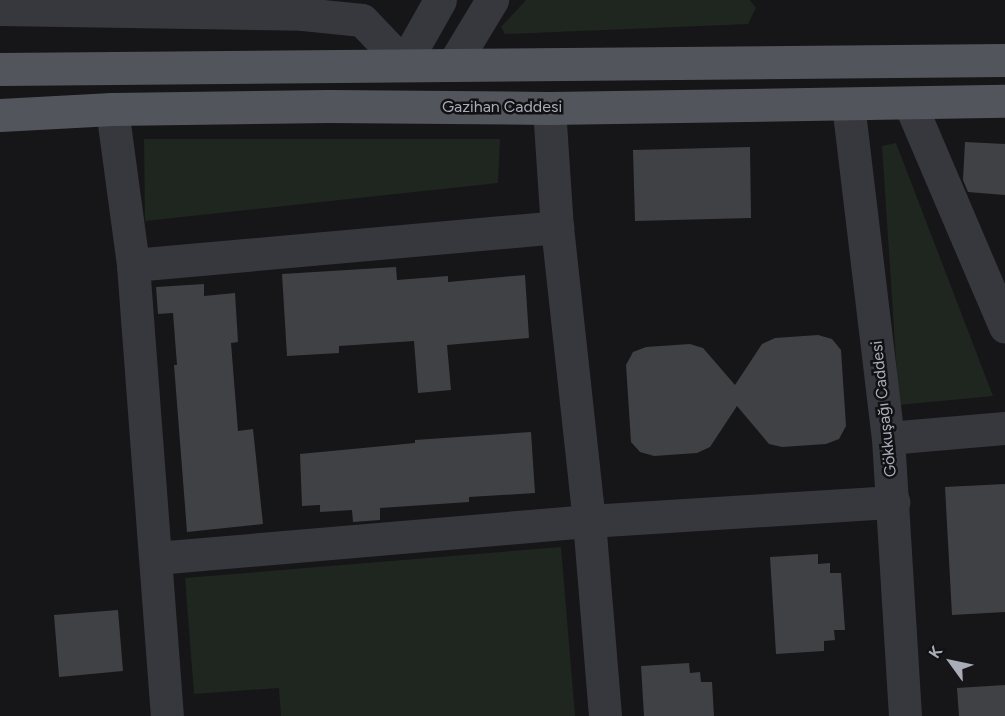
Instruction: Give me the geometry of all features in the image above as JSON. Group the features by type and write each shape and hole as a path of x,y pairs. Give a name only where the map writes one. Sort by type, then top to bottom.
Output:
{"main road":[{"path":"0,69 454,63 1005,60"},
{"name":"Gazihan Caddesi","path":"0,115 112,109 329,106 549,108 1005,101"}],"street":[{"path":"0,9 303,14 362,20 404,64 441,0"},
{"path":"454,63 492,0"},
{"name":"Gökkuşağı Caddesi","path":"848,104 888,438 905,716"},
{"path":"910,104 1005,327"},
{"path":"549,108 557,227 589,521 605,716"},
{"path":"112,109 133,265 167,716"},
{"path":"133,265 557,227"},
{"path":"888,438 1005,428"},
{"path":"156,558 589,521 893,502"}],"shaded area":[{"path":"526,0 750,0 756,8 748,24 505,34 501,27"},
{"path":"144,139 500,139 498,183 145,221"},
{"path":"896,143 993,396 899,405 882,146"},
{"path":"561,547 575,716 281,716 279,688 194,694 185,578"}],"building":[{"path":"965,142 1005,144 1005,195 968,192 963,180"},
{"path":"750,147 751,218 635,221 633,150"},
{"path":"396,267 397,280 448,276 448,282 525,275 529,338 447,345 451,390 418,393 414,341 339,346 339,353 287,356 282,274"},
{"path":"204,284 204,296 235,293 238,342 231,343 238,431 253,429 263,524 187,532 174,365 177,365 173,313 158,314 156,287"},
{"path":"818,335 832,339 841,350 846,426 839,439 826,444 782,447 769,444 737,406 710,447 697,453 654,456 640,452 631,442 626,365 633,352 646,347 690,344 703,348 735,385 762,344 775,338"},
{"path":"531,432 535,493 469,497 469,502 380,508 380,520 353,522 352,510 320,512 320,505 302,506 300,454 415,443 415,440"},
{"path":"1005,484 1005,612 952,615 945,487"},
{"path":"818,554 818,564 830,563 830,573 841,573 845,630 834,630 835,640 824,641 824,651 776,654 770,557"},
{"path":"118,610 123,671 59,677 54,615"},
{"path":"689,663 690,673 700,672 701,682 712,682 714,716 644,716 641,666"},
{"path":"1005,685 1005,716 959,716 957,688"}]}
